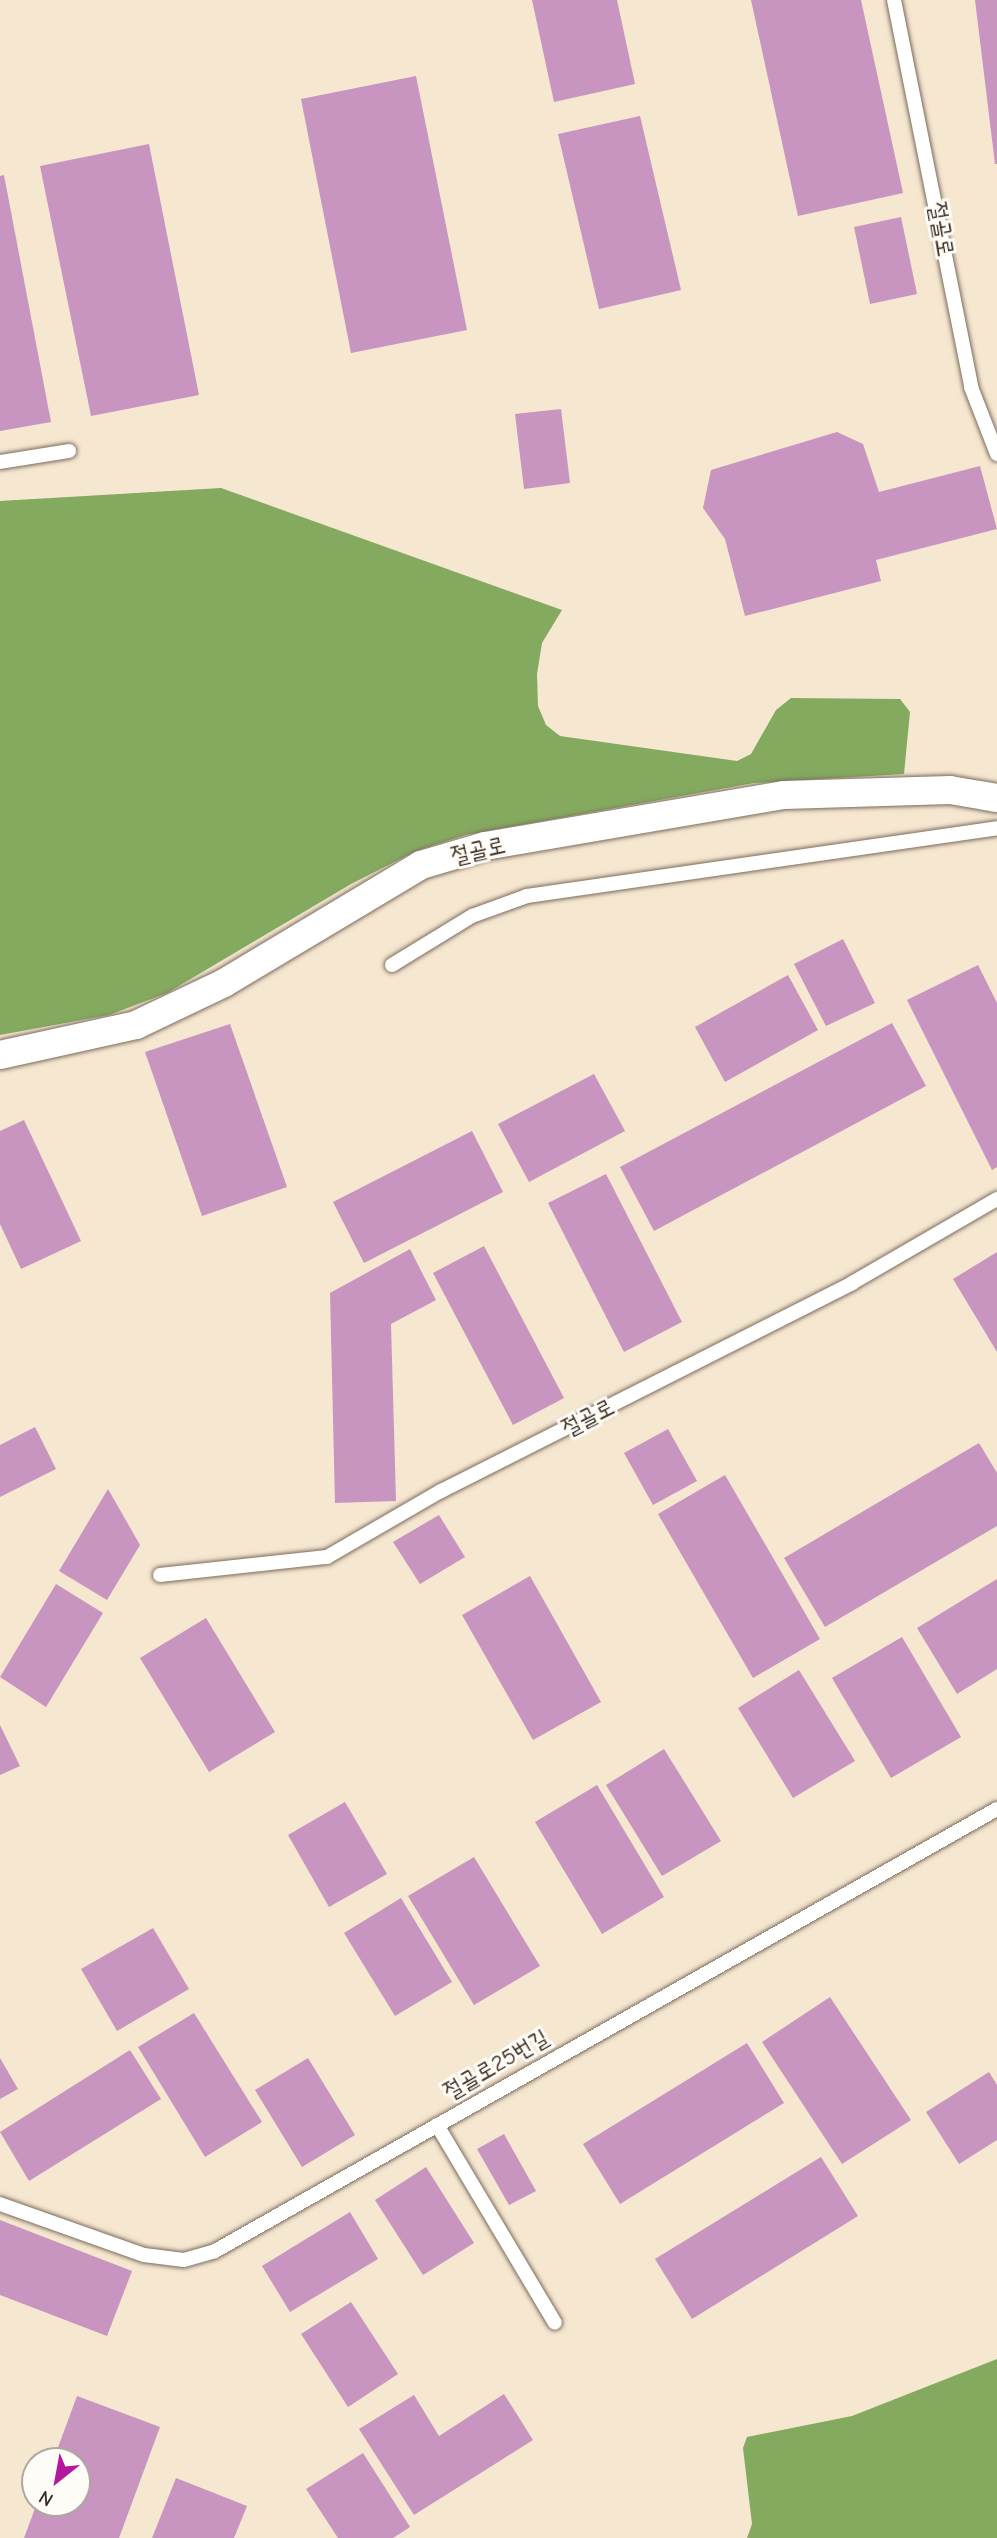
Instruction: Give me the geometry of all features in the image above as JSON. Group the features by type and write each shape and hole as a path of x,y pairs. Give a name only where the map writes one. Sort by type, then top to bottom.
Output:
{"street":[{"name":"절골로","path":"0,1055 136,1025 224,983 421,865 485,846 784,795 950,790 997,798"}],"lane":[{"name":"절골로","path":"894,0 971,387 997,454"},
{"path":"0,462 69,451"},
{"path":"392,965 471,916 527,896 997,828"},
{"name":"절골로","path":"160,1575 327,1557 441,1491 852,1283 997,1199"},
{"name":"절골로25번길","path":"0,2204 144,2255 184,2260 251,2232 997,1809"},
{"path":"437,2125 555,2323"}],"green space":[{"path":"221,488 562,610 542,643 537,674 538,706 546,725 560,736 737,761 751,754 776,710 791,698 900,699 910,712 904,774 754,783 465,835 416,851 351,884 167,993 109,1015 0,1035 0,501"},
{"path":"997,2359 997,2538 747,2538 752,2524 743,2448 747,2437 852,2416"}],"building":[{"path":"532,0 617,0 635,84 554,102"},
{"path":"751,0 861,0 903,193 798,216"},
{"path":"975,0 997,0 997,164 995,164"},
{"path":"416,76 467,330 351,353 301,99"},
{"path":"640,116 681,290 599,309 558,134"},
{"path":"149,144 199,395 91,416 40,166"},
{"path":"4,175 51,422 0,431 0,176"},
{"path":"901,217 917,294 870,304 854,227"},
{"path":"561,409 570,483 524,489 515,414"},
{"path":"837,432 863,444 879,492 980,466 997,529 876,560 881,581 745,616 725,539 703,508 711,470"},
{"path":"843,939 875,1003 826,1026 794,964"},
{"path":"978,965 997,1003 997,1167 992,1170 907,1000"},
{"path":"788,975 818,1030 725,1082 695,1027"},
{"path":"892,1023 926,1086 654,1231 620,1167"},
{"path":"230,1024 287,1187 202,1216 145,1052"},
{"path":"594,1074 625,1131 529,1182 498,1124"},
{"path":"24,1120 81,1241 21,1269 0,1224 0,1131"},
{"path":"472,1131 503,1192 364,1263 333,1202"},
{"path":"606,1174 682,1322 624,1352 548,1203"},
{"path":"484,1246 564,1398 513,1425 433,1273"},
{"path":"410,1249 436,1300 391,1324 396,1501 335,1503 330,1293"},
{"path":"997,1252 997,1352 953,1279"},
{"path":"35,1427 56,1469 0,1497 0,1445"},
{"path":"668,1429 697,1481 653,1505 624,1453"},
{"path":"979,1443 997,1473 997,1526 825,1627 784,1558"},
{"path":"725,1475 820,1639 753,1678 658,1514"},
{"path":"108,1489 140,1545 107,1600 59,1571"},
{"path":"439,1515 465,1557 420,1584 393,1542"},
{"path":"530,1576 601,1702 533,1740 462,1615"},
{"path":"997,1579 997,1669 957,1694 917,1628"},
{"path":"56,1584 103,1613 46,1707 0,1677"},
{"path":"206,1618 275,1732 209,1772 140,1658"},
{"path":"902,1637 961,1737 891,1778 832,1678"},
{"path":"799,1670 855,1761 793,1798 738,1708"},
{"path":"0,1725 20,1766 0,1775"},
{"path":"664,1749 721,1841 662,1876 606,1785"},
{"path":"597,1785 664,1897 602,1934 535,1822"},
{"path":"345,1802 387,1874 329,1907 288,1835"},
{"path":"474,1857 540,1966 474,2005 408,1896"},
{"path":"401,1898 452,1982 395,2016 344,1933"},
{"path":"153,1928 189,1989 117,2031 81,1969"},
{"path":"830,1997 911,2120 842,2164 762,2042"},
{"path":"194,2013 262,2122 205,2157 138,2047"},
{"path":"747,2043 784,2103 620,2204 583,2144"},
{"path":"130,2050 161,2099 29,2181 0,2132"},
{"path":"0,2058 18,2089 0,2099"},
{"path":"308,2058 355,2135 302,2167 255,2090"},
{"path":"989,2072 997,2085 997,2140 959,2164 926,2112"},
{"path":"504,2134 536,2191 509,2205 477,2149"},
{"path":"821,2157 858,2216 692,2319 655,2259"},
{"path":"426,2167 474,2243 423,2275 375,2200"},
{"path":"350,2212 378,2259 290,2312 262,2266"},
{"path":"0,2220 132,2271 107,2336 0,2295"},
{"path":"351,2302 398,2374 348,2407 301,2334"},
{"path":"504,2394 533,2440 414,2515 359,2429 414,2395 439,2436"},
{"path":"77,2396 160,2427 119,2538 24,2538 32,2517 91,2517 91,2447 58,2447"},
{"path":"363,2453 410,2527 393,2538 338,2538 306,2489"},
{"path":"176,2478 247,2506 234,2538 152,2538"}]}
